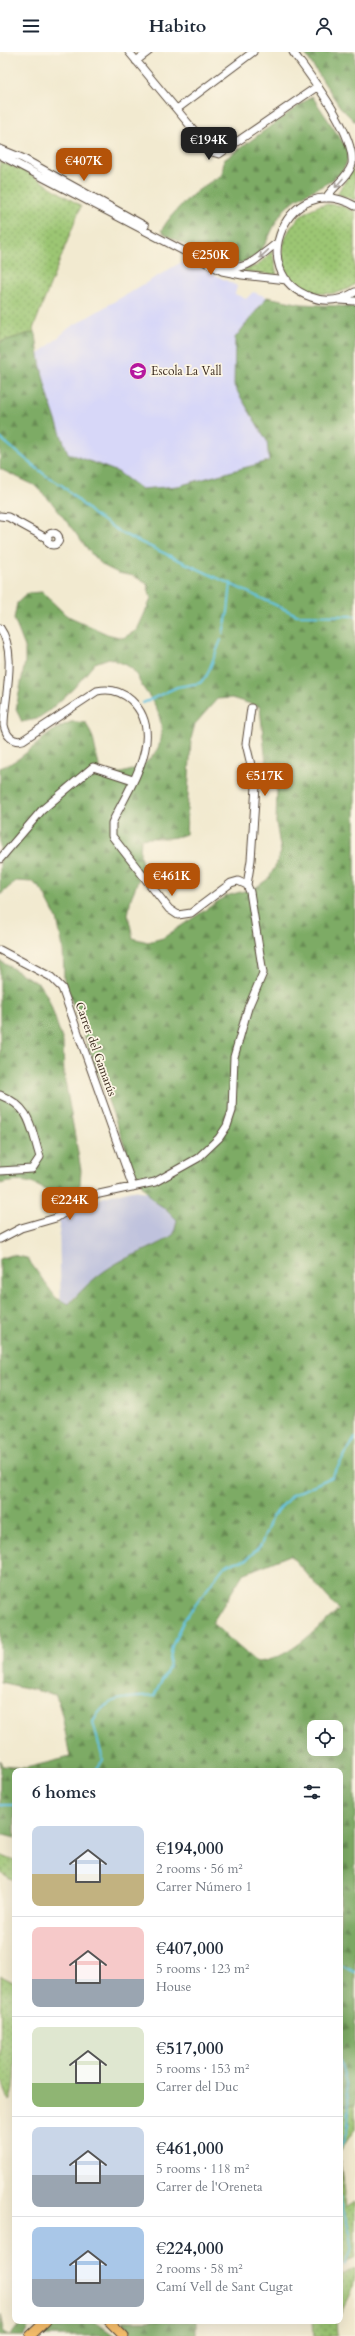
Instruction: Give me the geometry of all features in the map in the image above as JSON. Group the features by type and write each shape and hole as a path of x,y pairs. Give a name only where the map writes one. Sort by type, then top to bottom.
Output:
{"main road":[{"path":"30,2336 43,2324"},
{"path":"112,2324 124,2336"}],"street":[{"path":"129,52 212,152 219,154 318,86"},
{"path":"136,61 148,52"},
{"path":"177,109 253,52"},
{"path":"293,52 341,120 355,136"},
{"path":"326,198 347,173 353,161 351,140 341,120"},
{"path":"0,148 22,158 158,236"},
{"path":"0,155 158,236 222,271 242,275 287,280"},
{"path":"355,206 341,200 326,198 306,203 292,212 282,226 277,243 279,265 287,280 296,290 308,296 322,300 355,300"},
{"path":"190,253 230,267 251,265 277,243"},
{"path":"336,300 355,292"},
{"path":"0,516 8,517 48,539"},
{"path":"0,628 7,647 8,690 4,721 8,735 16,741 23,740 91,694 104,690 114,690 124,695 136,705 145,725 146,746 133,780 112,823 112,836 173,912 181,915 188,914 234,882 241,882 247,885"},
{"path":"0,1239 21,1228 56,1218 90,1196 148,1185 189,1164 209,1150 226,1126 233,1103 234,1057 248,1008 263,973 250,892 247,885 251,860 256,786 246,744 251,708"},
{"path":"0,859 42,810 93,767 133,780"},
{"name":"Carrer del Gamarús","path":"0,950 51,977 62,988 133,1187"},
{"path":"0,1095 15,1101 24,1109 40,1157 32,1169 0,1171"}],"shaded area":[{"name":"Escola La Vall","path":"185,260 237,286 235,294 246,299 253,292 267,297 235,338 234,386 267,441 269,461 178,486 141,489 118,472 68,453 50,405 38,355 69,328"},
{"path":"132,1190 171,1195 189,1226 111,1271 74,1297 61,1315 59,1220 104,1197"}],"green space":[{"path":"304,52 355,52 355,122 340,107"},
{"path":"312,96 348,150 347,162 342,171 335,178 296,199 281,213 263,248 257,255 249,260 239,263 223,260 199,251 161,231 180,206 204,186 222,175 224,160"},
{"path":"0,162 25,171 81,206 33,329 34,332 0,342"},
{"path":"355,166 355,200 337,194"},
{"path":"325,204 340,205 355,212 355,284 343,291 330,294 320,293 302,287 290,277 284,264 283,250 287,235 296,221 308,211"},
{"path":"272,251 277,275 238,271 257,266"},
{"path":"267,297 302,304 355,307 355,2104 343,2106 343,1768 26,1768 70,1757 62,1715 56,1695 0,1682 0,1259 12,1255 27,1258 56,1298 69,1304 86,1286 105,1271 119,1262 168,1239 174,1234 177,1220 166,1209 154,1201 136,1177 64,980 63,948 57,919 43,892 33,882 16,881 0,895 0,768 19,758 61,726 74,722 86,723 93,738 101,775 129,771 150,759 157,749 161,738 161,725 156,707 133,670 109,658 95,663 74,688 50,710 37,719 22,722 16,709 25,662 25,647 14,619 17,603 28,593 42,592 66,615 107,634 123,638 137,630 151,599 147,584 134,576 118,573 104,566 93,556 53,504 34,485 0,469 0,342 34,332 36,334 48,395 68,453 118,472 141,489 178,486 269,461 267,441 234,386 235,338","holes":["232,698 260,707 266,763 277,791 276,822 281,852 268,879 255,888 226,896 163,938 148,942 133,938 128,915 131,898 143,869 140,854 141,839 169,838 186,834 191,739 195,724 217,699","290,1555 339,1610 311,1635 290,1650 268,1660 256,1662 212,1623 243,1574"]},
{"path":"0,961 39,984 48,997 63,1042 64,1075 81,1170 80,1185 70,1196 55,1197 41,1188 29,1183 16,1181 0,1184"},
{"path":"0,1760 2,1766 26,1768 12,1768 12,1837 0,1834"},
{"path":"0,1855 12,1860 12,1879 0,1872"},
{"path":"1,1976 12,1982 12,2094 9,2101 0,2074"},
{"path":"355,2104 355,2129 343,2147 343,2106"},
{"path":"343,2184 346,2208 355,2202 355,2258 343,2263"},
{"path":"355,2269 351,2293 343,2308 343,2275"},
{"path":"0,2315 4,2333 10,2336 0,2336"},
{"path":"20,2324 32,2324 29,2326 24,2336 10,2336"},
{"path":"55,2324 98,2324 115,2336 40,2336"},
{"path":"125,2324 196,2324 196,2336 135,2336"},
{"path":"313,2324 336,2324 337,2336 314,2336"}],"waterway":[{"path":"0,438 45,475 63,486 94,515 123,534 297,615 355,616"},
{"path":"223,633 228,612 231,583"},
{"path":"143,703 177,687 200,683 207,675 221,640"},
{"path":"97,1768 103,1760 93,1722 98,1713 111,1702 126,1698 154,1696 169,1667 172,1646 184,1620 223,1568 230,1563 246,1560 261,1545 272,1517 292,1495 332,1477 355,1438"},
{"path":"0,1805 12,1805"},
{"path":"343,1966 355,1972"},
{"path":"343,2074 349,2105 349,2117 343,2142"},
{"path":"343,2209 351,2237 351,2253 345,2265"}],"place":[{"name":"Escola La Vall","path":"138,371"}]}
